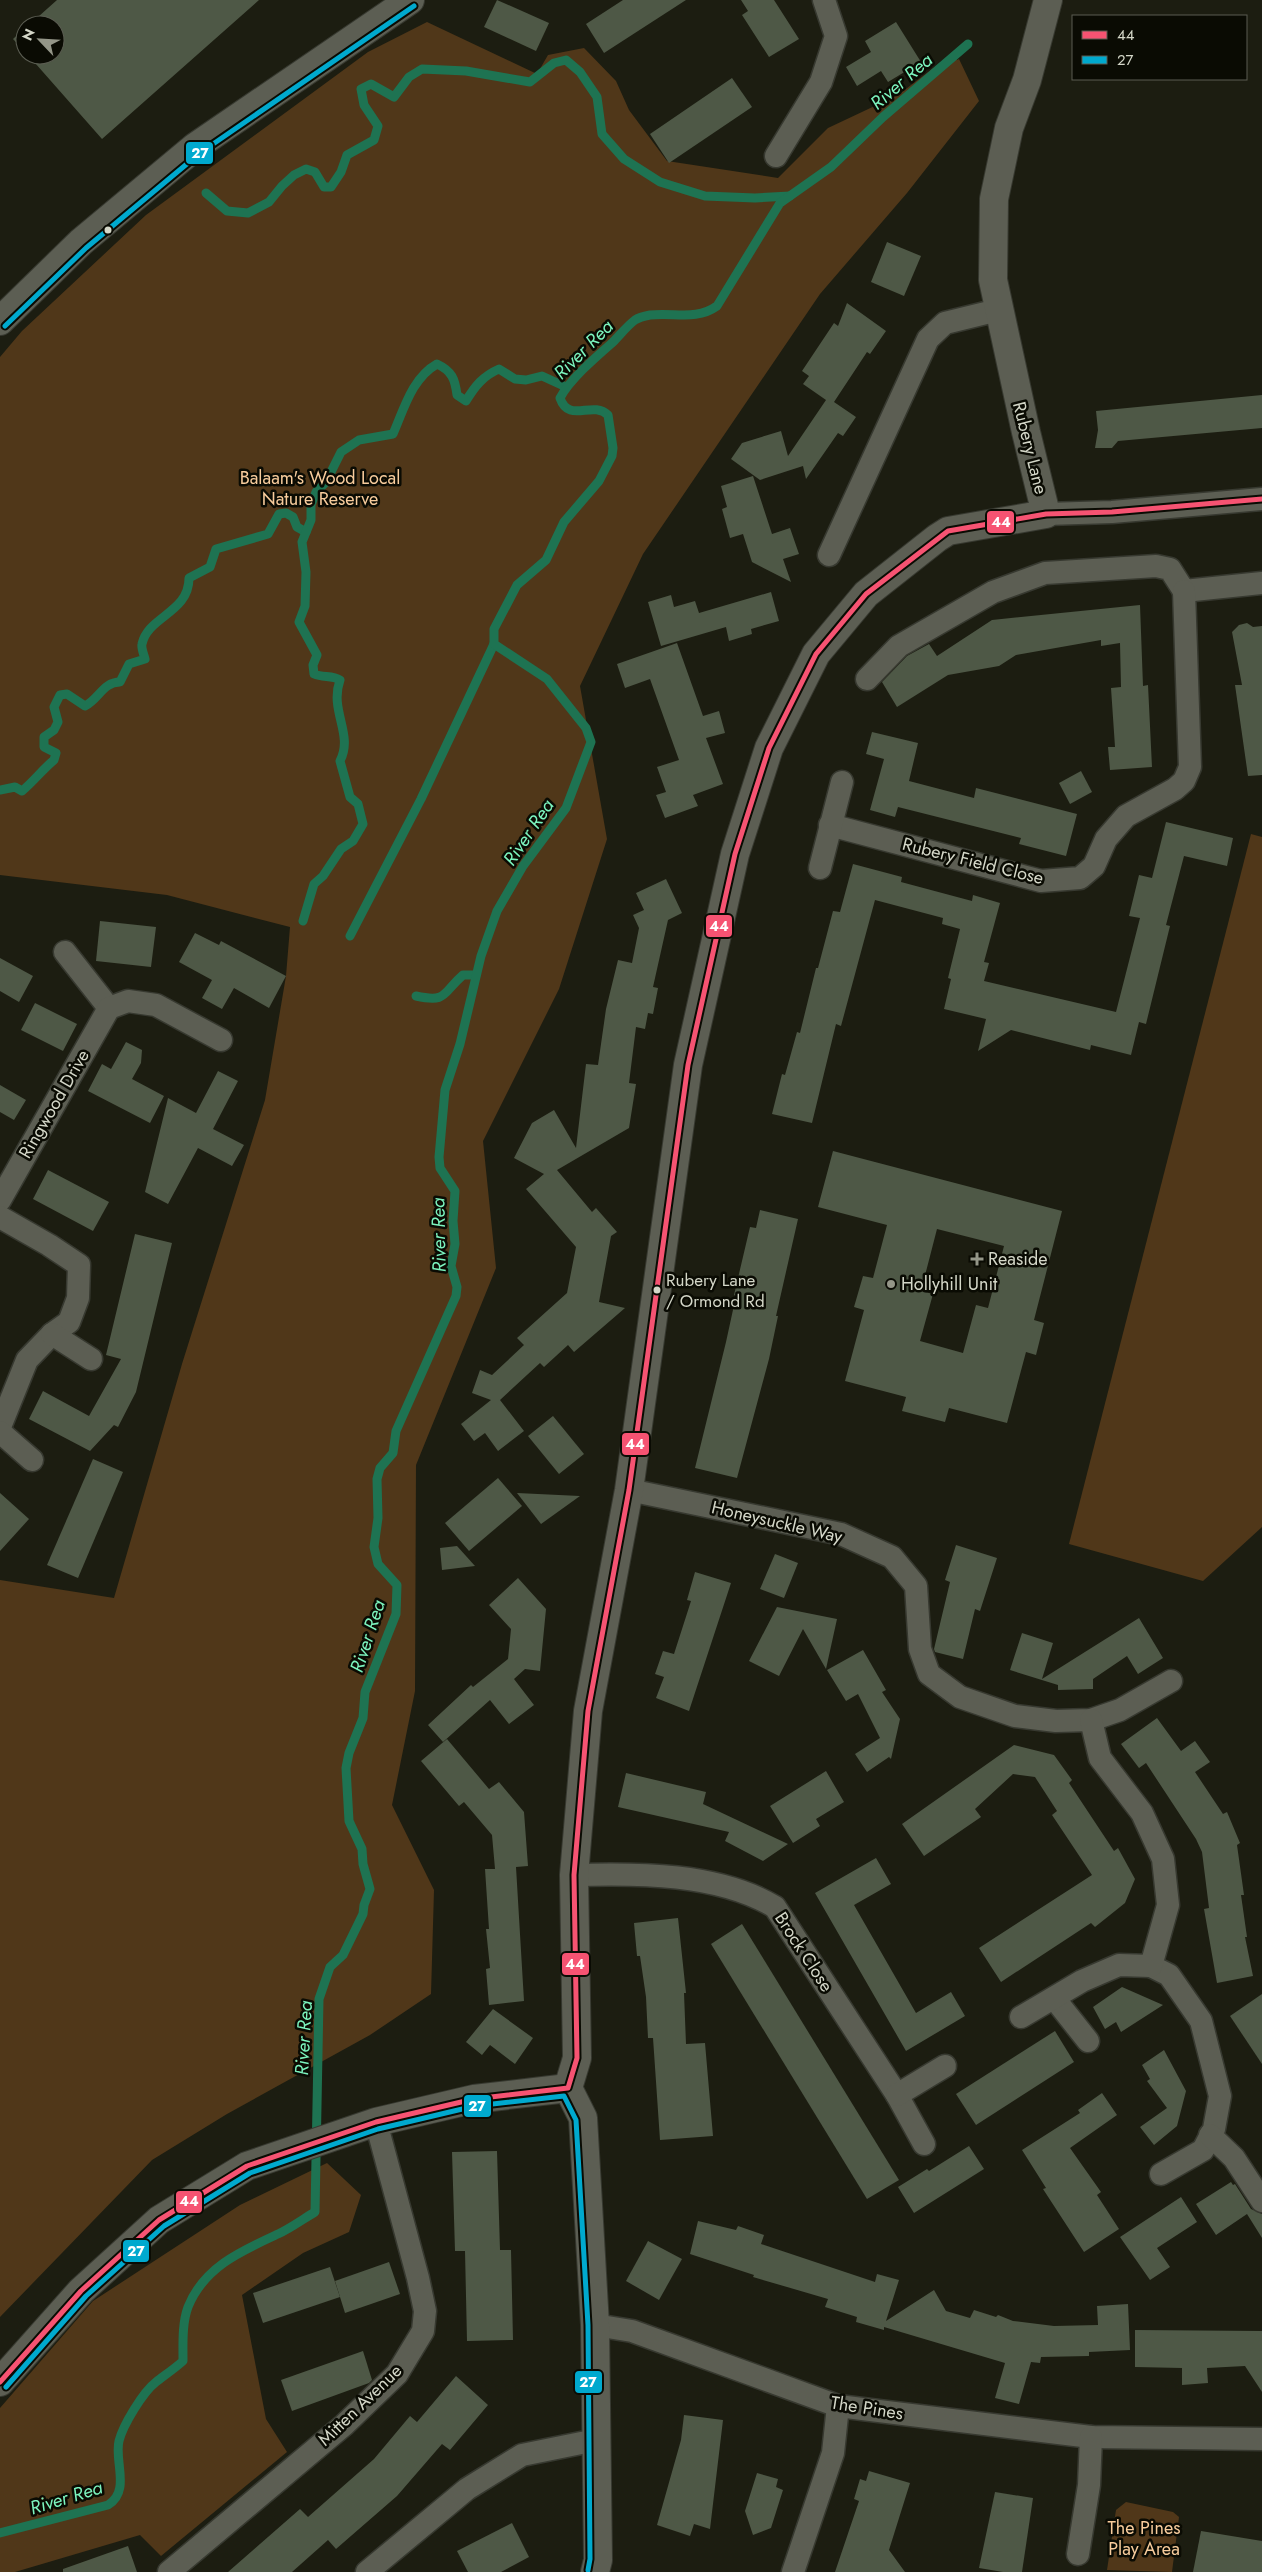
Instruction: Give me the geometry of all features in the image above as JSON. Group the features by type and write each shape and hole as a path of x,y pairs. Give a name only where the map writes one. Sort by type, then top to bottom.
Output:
{"street":[{"path":"0,321 81,242 195,147 410,0"},
{"path":"776,156 821,82 836,36 824,0"},
{"name":"Rubery Lane","path":"568,2088 577,2058 574,1875 588,1711 629,1490 688,1065 735,854 770,748 816,654 866,594 948,531 1046,514 998,310 994,280 994,199 1009,128 1026,80 1048,0"},
{"path":"829,555 928,340 945,322 998,310"},
{"path":"1046,514 1112,512 1262,498"},
{"path":"867,679 899,646 931,626 992,592 1045,573 1156,566 1170,569 1184,591 1262,582"},
{"name":"Rubery Field Close","path":"830,825 1041,881 1080,878 1094,866 1106,839 1126,816 1175,789 1184,780 1190,767 1184,591"},
{"path":"820,868 842,782"},
{"path":"65,952 109,1008 128,1001 156,1005 221,1040"},
{"name":"Ringwood Drive","path":"0,1200 109,1008"},
{"path":"0,1217 49,1245 79,1266 78,1298 69,1322 52,1334 27,1360 0,1427"},
{"path":"52,1334 91,1359"},
{"path":"0,1432 32,1460"},
{"name":"Honeysuckle Way","path":"629,1490 841,1534 892,1557 916,1586 920,1649 929,1674 960,1697 1015,1716 1056,1721 1091,1720 1120,1710 1171,1681"},
{"path":"1091,1720 1100,1758 1142,1813 1163,1859 1168,1905 1151,1966"},
{"name":"Brock Close","path":"574,1875 635,1873 699,1881 760,1898 775,1906 897,2095 924,2144"},
{"path":"1021,2018 1082,1981 1119,1965 1151,1966 1169,1975 1201,2021 1220,2096 1210,2135 1203,2150 1162,2174"},
{"path":"1054,1998 1088,2041"},
{"path":"897,2095 945,2066"},
{"path":"0,2382 81,2291 159,2220 247,2166 376,2122 474,2099 568,2088 583,2118 595,2325 598,2560 595,2572"},
{"name":"Mitten Avenue","path":"169,2572 344,2425 391,2380 402,2366 422,2331 425,2312 418,2278 376,2122"},
{"path":"1210,2135 1234,2158 1262,2201"},
{"name":"The Pines","path":"595,2325 632,2331 838,2406 1091,2437 1262,2439"},
{"path":"793,2572 833,2453 838,2406"},
{"path":"1078,2554 1089,2485 1091,2437"},
{"path":"367,2572 467,2489 522,2455 596,2440"}],"green space":[{"name":"Balaam's Wood Local Nature Reserve","path":"427,22 537,74 548,55 584,48 616,81 629,110 667,161 778,178 828,128 898,95 953,53 957,60 959,59 979,101 907,193 820,294 643,554 580,686 607,839 559,989 483,1141 496,1268 416,1465 415,1691 392,1805 434,1890 431,1994 370,2035 227,2114 152,2160 0,2317 0,1580 114,1598 182,1364 265,1100 286,976 290,927 167,895 0,875 0,357 22,331 146,215 368,52"},
{"path":"1251,834 1262,837 1262,1527 1203,1581 1069,1544"},
{"path":"327,2163 361,2195 349,2232 303,2253 242,2295 266,2419 287,2452 161,2556 140,2535 15,2572 0,2572 0,2408 93,2301 240,2205"},
{"name":"The Pines Play Area","path":"1126,2502 1173,2512 1179,2517 1172,2572 1107,2570 1116,2510"}],"building":[{"path":"57,0 259,0 102,139 37,65 65,65 65,15 40,15"},
{"path":"497,0 549,23 536,51 484,27"},
{"path":"623,0 686,0 604,53 586,24"},
{"path":"741,0 774,0 799,39 769,57 742,15 748,11"},
{"path":"896,22 921,62 888,82 881,71 857,86 846,67 871,52 865,41"},
{"path":"732,78 752,107 669,163 650,134"},
{"path":"887,242 921,256 904,296 871,282"},
{"path":"847,303 886,331 870,354 867,352 834,402 856,417 843,436 838,433 806,479 803,466 760,480 731,459 742,443 781,431 788,456 826,400 803,384 809,376 802,371 834,323 838,326"},
{"path":"1262,395 1262,428 1118,441 1112,448 1095,448 1098,430 1096,411"},
{"path":"753,476 772,534 790,528 799,554 783,559 791,582 752,562 743,534 730,538 722,509 727,507 721,486"},
{"path":"771,592 779,621 751,629 752,634 729,641 726,627 661,646 648,602 671,595 674,607 695,601 699,613"},
{"path":"1140,605 1143,686 1148,685 1152,767 1110,770 1108,747 1115,747 1111,688 1121,687 1120,643 1101,646 1101,640 1016,655 999,666 948,675 897,707 882,682 907,656 929,644 937,656 992,620"},
{"path":"1247,623 1253,627 1262,626 1262,775 1248,776 1235,685 1242,685 1232,632 1239,625"},
{"path":"677,643 703,716 719,711 725,733 706,738 723,784 693,795 698,806 665,818 656,795 666,792 657,767 679,760 650,679 625,688 617,664"},
{"path":"872,732 918,743 909,781 974,798 976,788 1077,814 1066,856 1019,844 1021,838 898,807 895,817 870,810 884,759 866,754"},
{"path":"1081,771 1092,792 1070,804 1059,783"},
{"path":"1166,822 1233,838 1227,866 1184,856 1166,925 1170,926 1146,1024 1139,1022 1131,1055 1091,1045 1090,1050 1011,1030 978,1051 986,1019 944,1009 951,979 948,978 960,929 942,924 943,918 875,900 841,1026 836,1024 812,1123 772,1114 782,1074 785,1075 797,1032 800,1033 816,968 818,968 833,911 840,912 853,864 902,877 901,882 972,901 973,895 1000,903 984,962 989,963 984,981 1116,1012 1140,918 1129,916 1139,875 1152,878"},
{"path":"666,879 682,913 668,920 653,987 658,988 653,1014 648,1013 645,1029 636,1027 629,1083 636,1084 629,1128 557,1170 592,1212 596,1208 617,1232 611,1236 599,1302 625,1308 574,1352 568,1345 544,1367 540,1363 500,1400 524,1431 498,1451 485,1433 474,1441 461,1424 491,1400 472,1393 480,1370 492,1375 524,1345 517,1338 567,1293 576,1247 526,1189 544,1174 514,1158 532,1123 554,1110 576,1148 586,1064 598,1065 606,1009 618,960 632,963 639,928 633,915 644,910 636,893"},
{"path":"100,921 156,927 151,967 96,961"},
{"path":"195,933 219,945 221,941 286,976 269,1008 234,988 222,1009 202,998 212,980 179,962"},
{"path":"0,958 33,976 19,1002 0,991"},
{"path":"35,1003 77,1024 63,1051 21,1030"},
{"path":"126,1042 142,1050 141,1063 132,1079 164,1096 150,1123 88,1091 102,1064 111,1069"},
{"path":"218,1071 238,1081 213,1129 244,1145 232,1166 198,1148 168,1204 145,1192 168,1098 196,1113"},
{"path":"0,1085 26,1100 14,1120 0,1112"},
{"name":"Hollyhill Unit","path":"833,1151 1062,1211 1034,1320 1044,1323 1036,1355 1026,1352 1007,1423 949,1408 945,1422 902,1411 906,1397 845,1381 864,1310 854,1307 863,1276 873,1278 887,1225 818,1207","holes":["937,1229 1004,1246 988,1308 976,1305 963,1353 920,1341 933,1294 921,1291"]},
{"path":"48,1170 109,1202 93,1231 33,1199"},
{"path":"760,1210 798,1219 776,1316 778,1316 769,1359 737,1478 695,1468 726,1342 736,1296 734,1295 750,1227 756,1228"},
{"path":"135,1234 172,1243 136,1392 118,1427 114,1425 90,1451 29,1419 43,1391 89,1416 121,1359 106,1355"},
{"path":"553,1416 584,1454 559,1474 528,1436"},
{"path":"93,1459 123,1472 78,1578 47,1565"},
{"path":"498,1478 522,1506 469,1551 445,1523"},
{"path":"0,1493 29,1519 0,1551"},
{"path":"517,1493 580,1496 541,1524"},
{"path":"956,1545 997,1558 980,1611 975,1609 963,1659 935,1652 934,1649 950,1582 945,1580"},
{"path":"457,1546 475,1566 442,1570 440,1548"},
{"path":"775,1554 798,1563 784,1598 760,1589"},
{"path":"695,1572 731,1583 689,1711 656,1698 664,1677 655,1674 663,1651 674,1654 691,1601 687,1600"},
{"path":"518,1578 546,1609 540,1671 525,1669 514,1679 534,1705 509,1724 490,1700 443,1742 428,1725 471,1685 473,1687 508,1659 511,1629 489,1605"},
{"path":"777,1607 837,1619 826,1669 803,1629 779,1676 749,1661"},
{"path":"1139,1618 1163,1658 1138,1674 1127,1656 1093,1679 1093,1689 1058,1690 1058,1685 1010,1670 1022,1633 1053,1643 1042,1679"},
{"path":"863,1650 886,1690 882,1692 900,1719 891,1759 889,1757 867,1772 855,1754 880,1738 858,1694 846,1701 827,1670"},
{"path":"1157,1718 1181,1751 1195,1741 1210,1762 1195,1772 1223,1814 1227,1812 1240,1843 1237,1845 1244,1895 1241,1895 1247,1937 1245,1937 1253,1976 1217,1983 1204,1909 1209,1908 1202,1852 1196,1839 1146,1763 1139,1768 1121,1744"},
{"path":"447,1739 489,1789 499,1782 524,1812 528,1866 516,1867 524,2001 489,2005 486,1969 490,1968 486,1929 489,1929 485,1869 495,1869 492,1835 464,1802 459,1806 421,1761"},
{"path":"1014,1745 1054,1755 1072,1780 1069,1783 1114,1851 1118,1848 1135,1879 1125,1903 1095,1927 1091,1923 1001,1982 979,1948 1092,1875 1052,1815 1057,1811 1035,1777 1013,1774 975,1809 981,1817 924,1856 902,1824"},
{"path":"826,1771 844,1802 816,1819 820,1826 793,1843 770,1806"},
{"path":"626,1773 706,1792 703,1804 788,1844 763,1861 725,1841 729,1832 618,1807"},
{"path":"876,1858 891,1884 854,1905 916,2013 951,1992 965,2016 906,2051 815,1893"},
{"path":"678,1918 686,1993 684,1993 686,2044 705,2043 713,2136 660,2140 653,2038 648,2038 646,1997 640,1956 637,1956 634,1923"},
{"path":"742,1924 899,2180 867,2199 711,1944"},
{"path":"1122,1987 1163,2005 1121,2032 1116,2022 1105,2029 1093,2007"},
{"path":"1262,1994 1262,2064 1230,2016"},
{"path":"493,2009 533,2038 515,2064 490,2045 482,2055 466,2042"},
{"path":"1055,2031 1074,2062 976,2125 956,2094"},
{"path":"1164,2050 1186,2091 1177,2126 1154,2145 1140,2127 1167,2108 1147,2081 1150,2079 1142,2065"},
{"path":"1102,2093 1117,2115 1070,2148 1101,2192 1097,2195 1119,2229 1084,2252 1043,2189 1046,2188 1022,2150 1080,2113 1078,2110"},
{"path":"969,2146 984,2169 914,2213 898,2187 927,2169 929,2171"},
{"path":"497,2151 500,2250 511,2250 513,2340 467,2341 465,2251 455,2251 452,2152"},
{"path":"1231,2182 1233,2185 1235,2184 1251,2209 1262,2214 1262,2238 1247,2214 1216,2235 1196,2204"},
{"path":"1181,2197 1197,2222 1157,2248 1170,2267 1150,2280 1120,2237"},
{"path":"698,2221 736,2230 738,2226 764,2235 761,2244 875,2282 877,2274 899,2280 886,2321 934,2290 946,2311 970,2318 974,2310 996,2317 998,2315 1013,2321 1054,2326 1098,2325 1097,2306 1128,2304 1130,2350 1089,2352 1089,2356 1041,2357 1040,2363 1031,2362 1019,2404 995,2398 1005,2363 884,2327 884,2330 856,2322 857,2317 825,2307 828,2299 753,2277 754,2275 690,2254"},
{"path":"648,2241 682,2259 659,2300 626,2281"},
{"path":"389,2262 400,2294 345,2313 335,2281"},
{"path":"330,2267 340,2297 263,2323 253,2293"},
{"path":"1135,2330 1262,2331 1262,2392 1245,2366 1207,2368 1208,2383 1182,2385 1182,2368 1135,2367"},
{"path":"363,2351 372,2380 369,2383 292,2411 281,2380"},
{"path":"456,2376 488,2405 450,2450 442,2444 397,2496 336,2549 328,2540 292,2572 228,2572 300,2509 308,2517 374,2459 410,2416 417,2422"},
{"path":"684,2415 723,2420 710,2529 694,2524 690,2536 657,2525 681,2440"},
{"path":"869,2471 910,2483 889,2550 905,2572 835,2572 859,2501 854,2499 860,2479 866,2481"},
{"path":"757,2473 778,2479 776,2487 783,2490 771,2528 753,2535 745,2511"},
{"path":"995,2492 1033,2498 1022,2572 1003,2572 979,2568"},
{"path":"512,2523 529,2557 501,2572 468,2572 457,2551"},
{"path":"1201,2531 1262,2541 1262,2572 1193,2572"},
{"path":"128,2546 137,2572 63,2572 63,2569"}],"waterway":[{"name":"River Rea","path":"0,2533 108,2505 115,2499 119,2492 120,2484 118,2449 121,2434 145,2393 183,2361 185,2320 188,2307 195,2293 204,2281 225,2262 237,2254 288,2229 315,2212 319,1999 330,1967 343,1955 363,1914 370,1889 363,1864 362,1849 349,1821 346,1768 349,1753 363,1718 365,1692 396,1614 397,1585 378,1564 374,1547 378,1518 377,1479 380,1468 393,1453 396,1431 456,1296 457,1287 451,1266 455,1244 453,1221 455,1191 440,1168 439,1157 445,1090 460,1044 481,956 497,911 523,866 566,808 591,742 586,728 547,679 494,644 494,629 517,585 546,560 564,522 599,481 612,456 613,448 608,415 602,411 595,410 569,410 564,406 560,398 577,376 635,320 659,314 693,315 709,311 717,306 780,203 831,167 883,117 968,44"},
{"path":"206,193 227,211 248,213 269,202 294,175 306,169 315,172 324,187 331,187 341,172 347,155 374,140 378,126 364,105 361,89 371,84 394,97 409,77 422,69 466,71 530,82 554,63 566,60 580,72 597,97 602,134 624,159 660,182 705,196 755,198 790,196"},
{"path":"303,921 314,884 323,876 341,849 353,841 363,824 358,804 350,797 340,761 344,751 343,732 337,702 340,680 314,674 313,665 317,655 299,622 305,606 306,572 302,542 311,520 311,505 316,492 326,482 341,452 359,440 393,434 415,386 421,377 437,364 449,373 454,380 457,395 466,401 480,382 499,369 515,379 526,380 542,376 566,387"},
{"path":"0,790 15,787 22,791 54,760 56,753 44,747 44,737 54,730 58,722 54,707 60,695 67,694 85,706 109,685 120,682 129,664 145,659 142,646 146,635 152,627 176,607 187,590 189,578 210,567 216,549 268,534 279,514 286,513 293,517 297,527 306,532"},
{"path":"350,936 421,799 494,644"},
{"path":"416,996 426,998 439,997 444,995 463,975 476,975"}],"transit line":[{"name":"27","path":"5,326 86,248 200,153 414,6"},
{"name":"44","path":"0,2382 81,2291 159,2220 247,2166 376,2122 474,2099 568,2088 577,2058 574,1875 588,1711 629,1490 688,1065 735,854 769,748 816,654 866,594 948,531 1046,514 1112,512 1262,499"},
{"name":"27","path":"6,2387 86,2296 164,2226 250,2173 378,2129 475,2106 564,2096 576,2120 588,2325 590,2559 588,2570"}],"place":[{"name":"Reaside","path":"977,1259"},
{"name":"Hollyhill Unit","path":"891,1284"},
{"name":"Rubery Lane / Ormond Rd","path":"657,1290"}]}
